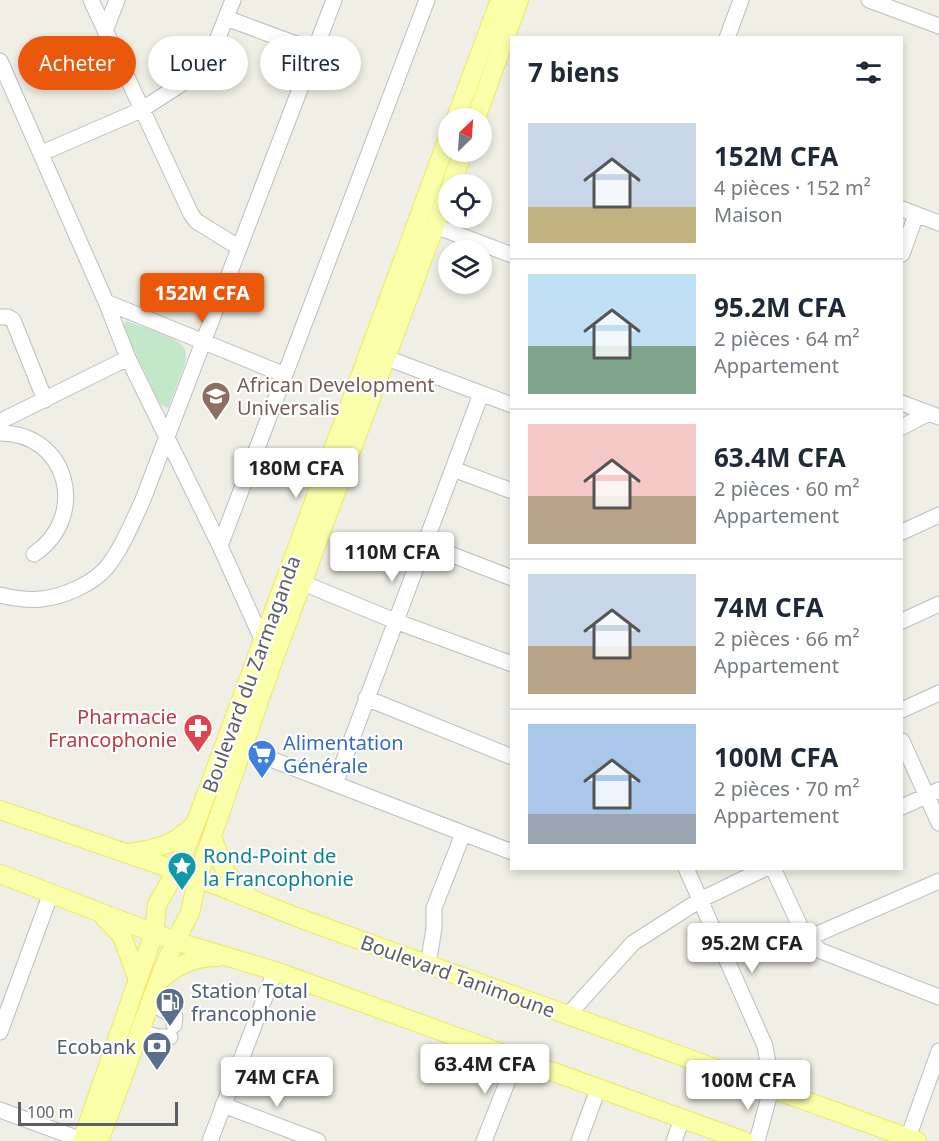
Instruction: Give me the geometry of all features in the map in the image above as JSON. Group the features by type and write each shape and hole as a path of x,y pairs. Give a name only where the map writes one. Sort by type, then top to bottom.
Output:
{"main road":[{"path":"460,108 500,0"},
{"path":"511,36 519,0"},
{"path":"481,108 505,61 510,39"},
{"name":"Boulevard du Zarmaganda","path":"88,1141 154,933 157,905 176,871 195,825 439,162"},
{"name":"Boulevard du Zarmaganda","path":"88,1141 141,1032 158,982 175,941 190,913 198,879 273,661 438,218"},
{"name":"Boulevard Tanimoune","path":"0,810 176,871 912,1140"},
{"path":"126,853 159,848 173,843 195,825"},
{"path":"212,837 225,873 257,902"},
{"path":"0,874 175,941 275,971 744,1141"},
{"path":"98,912 122,936 138,980"},
{"path":"158,982 174,968 190,960 209,957 228,958"}],"street":[{"path":"91,0 141,110 196,221 238,247"},
{"path":"105,31 117,0"},
{"path":"42,153 141,110 206,68 233,0"},
{"path":"321,36 334,0"},
{"path":"220,546 427,0"},
{"path":"728,36 741,0"},
{"path":"869,0 939,26"},
{"path":"226,18 275,36"},
{"path":"0,61 42,153 128,358 220,546 273,661"},
{"path":"0,595 41,600 86,584 106,568 142,502 300,90"},
{"path":"903,248 909,212 939,223"},
{"path":"435,226 510,254"},
{"path":"106,302 285,375"},
{"path":"0,316 8,316 13,320 45,400"},
{"path":"0,423 128,358"},
{"path":"387,358 510,404"},
{"path":"335,784 481,394"},
{"path":"903,403 934,415"},
{"path":"903,426 934,415"},
{"path":"0,433 22,436 39,445 53,458 63,476 66,504 61,524 50,541 34,554"},
{"path":"453,469 510,490"},
{"path":"903,532 939,515"},
{"path":"424,543 510,577"},
{"path":"303,583 395,621 510,663"},
{"path":"903,621 939,604"},
{"path":"903,710 939,693"},
{"path":"366,698 510,756"},
{"path":"903,743 933,793 939,823"},
{"path":"243,747 510,851"},
{"path":"903,807 933,793"},
{"path":"428,965 434,928 434,908 463,834"},
{"path":"687,870 765,1046 771,1089 757,1141"},
{"path":"568,1015 633,943 700,900 762,870"},
{"path":"774,870 806,939 821,951 939,997"},
{"path":"806,939 939,881"},
{"path":"0,1032 5,1002 51,893"},
{"path":"210,1141 275,971"},
{"path":"141,1032 158,1037 172,1031 175,1017 150,1002"},
{"path":"912,1140 939,1051"},
{"path":"484,1141 516,1060"},
{"path":"579,1141 598,1089"},
{"path":"223,1105 298,1138 318,1141"},
{"path":"0,1110 88,1141"},
{"path":"674,1141 682,1119"}],"green space":[{"path":"126,321 174,339 185,350 185,363 168,408 160,404 123,327"}],"place":[{"name":"African Development Universalis","path":"216,422"},
{"name":"Pharmacie Francophonie","path":"198,754"},
{"name":"Alimentation Générale","path":"262,780"},
{"name":"Rond-Point de la Francophonie","path":"182,892"},
{"name":"Station Total francophonie","path":"170,1028"},
{"name":"Ecobank","path":"157,1072"}]}
